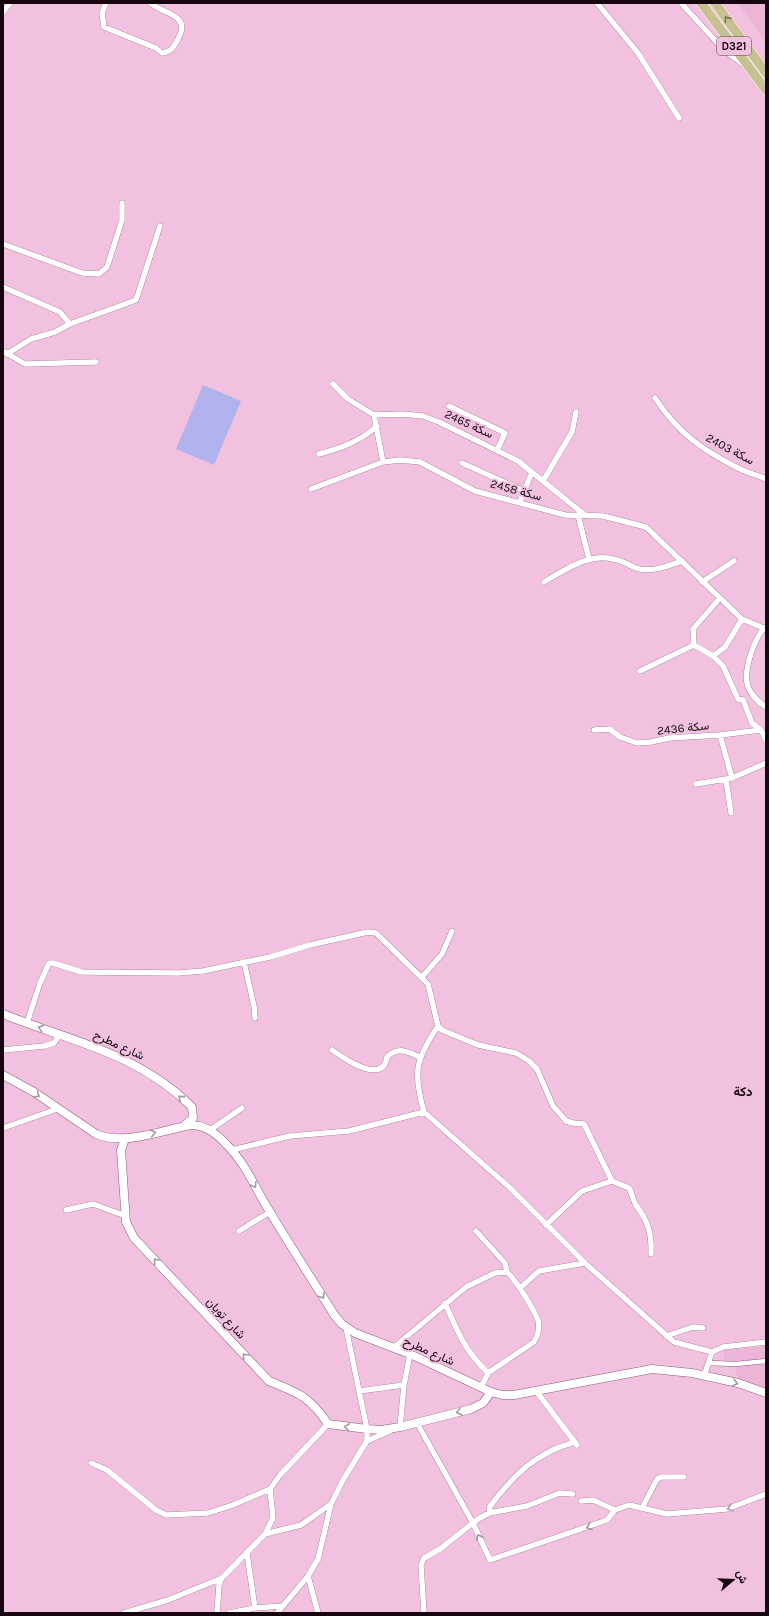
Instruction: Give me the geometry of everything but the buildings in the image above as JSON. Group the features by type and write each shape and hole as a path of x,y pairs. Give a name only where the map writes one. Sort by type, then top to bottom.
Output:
{"main road":[{"name":"D321","path":"701,3 766,90"},
{"name":"D321","path":"715,3 766,73"},
{"name":"شارع مطرح","path":"3,1014 124,1058 164,1084 189,1104 194,1110 191,1121 184,1127"},
{"name":"شارع مطرح","path":"3,1075 34,1092 96,1134 113,1139 124,1139 196,1125 210,1130 232,1150 241,1162 270,1212 335,1316 346,1328 355,1333 410,1354 491,1392 508,1396 652,1369 704,1376 738,1383 766,1393"},
{"name":"شارع تويان","path":"124,1139 122,1150 126,1222 134,1238 269,1381 297,1393 316,1406 328,1424"},
{"path":"328,1424 381,1430 400,1427 475,1407 483,1402 491,1392"}],"street":[{"path":"3,12 10,3"},
{"path":"106,3 102,14 104,27 156,48 162,53 171,51 182,32 182,25 179,20 169,11 157,9 150,3"},
{"path":"597,3 638,53 678,118"},
{"path":"681,3 724,50 753,72"},
{"path":"3,244 82,273 99,274 107,267 122,220 122,203"},
{"path":"5,352 25,342 55,332 70,324 136,300 160,226"},
{"path":"3,287 60,312 70,324"},
{"path":"5,352 25,364 96,362"},
{"path":"333,384 348,399 374,415 383,462"},
{"name":"سكة 2403","path":"655,398 669,420 703,450 742,470 766,479"},
{"path":"449,406 505,433 497,450"},
{"path":"543,481 572,432 576,412"},
{"name":"سكة 2465","path":"374,415 403,414 423,416 497,450 518,461 585,515"},
{"path":"319,454 351,445 366,436 377,426"},
{"name":"سكة 2458","path":"311,489 383,462 400,460 420,462 475,491 520,502 565,516 603,516 646,527 719,599 742,619 765,628"},
{"path":"462,463 524,491"},
{"path":"520,502 532,472"},
{"path":"578,515 589,559"},
{"path":"544,582 565,569 589,559 613,558 638,569 661,569 682,561"},
{"path":"702,582 734,561"},
{"path":"694,646 693,629 719,599"},
{"path":"713,656 725,647 742,619"},
{"path":"765,628 751,650 747,683 756,700 766,708"},
{"path":"694,646 713,656 723,666 738,699 743,700 752,723 760,730 766,740"},
{"path":"640,671 694,646"},
{"name":"سكة 2436","path":"594,730 610,729 620,737 637,743 669,738 720,735 729,779 731,813"},
{"path":"720,735 760,730"},
{"path":"696,784 729,779 766,763"},
{"path":"422,978 442,954 452,930"},
{"path":"27,1023 40,983 49,963 53,962 82,972 178,973 203,971 368,932 376,933 422,978 430,992 438,1026 447,1033 461,1037 478,1045 516,1053 538,1069 553,1106 566,1121 572,1124 580,1123 586,1127 599,1159 612,1181 629,1188 637,1205 642,1211 651,1235 651,1254"},
{"path":"244,962 254,1006 255,1018"},
{"path":"438,1026 420,1057 417,1088 424,1112 509,1187 585,1263 666,1336 681,1345 712,1352 723,1347 766,1342"},
{"path":"3,1050 44,1046 54,1043 60,1034"},
{"path":"332,1050 353,1064 376,1071 382,1069 386,1065 387,1057 396,1050 400,1049 420,1057"},
{"path":"210,1130 242,1108"},
{"path":"3,1128 57,1109"},
{"path":"232,1150 290,1136 349,1131 424,1112"},
{"path":"546,1225 582,1191 612,1181"},
{"path":"66,1210 93,1204 126,1216"},
{"path":"239,1231 270,1212"},
{"path":"476,1231 505,1263 507,1272 514,1278 538,1321 538,1334 534,1342 488,1373 481,1387"},
{"path":"520,1288 539,1271 585,1263"},
{"path":"393,1348 466,1287 494,1273 507,1272"},
{"path":"445,1303 461,1340 471,1356 488,1373"},
{"path":"277,1613 308,1576 318,1559 331,1504 367,1441 367,1429 346,1328"},
{"path":"666,1336 693,1328 703,1328"},
{"path":"704,1376 712,1352"},
{"path":"367,1441 400,1427 404,1385 410,1354"},
{"path":"708,1363 736,1364 766,1361"},
{"path":"359,1391 404,1385"},
{"path":"489,1513 490,1506 522,1468 555,1448 576,1444 536,1391"},
{"path":"417,1423 473,1523 490,1560 607,1520 615,1510 629,1505 667,1514 728,1509 766,1494"},
{"path":"91,1463 107,1470 156,1510 166,1515 208,1513 270,1490 280,1475 328,1424"},
{"path":"642,1508 656,1480 661,1478 684,1477"},
{"path":"217,1613 219,1584 222,1578 265,1534 273,1518 270,1490"},
{"path":"424,1613 422,1562 424,1558 440,1549 473,1523 489,1513 527,1506 560,1493 572,1494"},
{"path":"581,1502 593,1500 615,1510"},
{"path":"265,1534 301,1525 331,1504"},
{"path":"247,1554 255,1608"},
{"path":"308,1576 318,1613"},
{"path":"124,1613 168,1600 222,1578"},
{"path":"229,1613 255,1608 282,1606"}],"shaded area":[{"path":"737,3 766,3 766,43 740,6"},
{"path":"203,385 241,401 214,465 176,449"},
{"path":"766,1346 766,1390 738,1380 734,1363 725,1363 723,1350"}],"district":[{"name":"دكة","path":"743,1091"}]}
